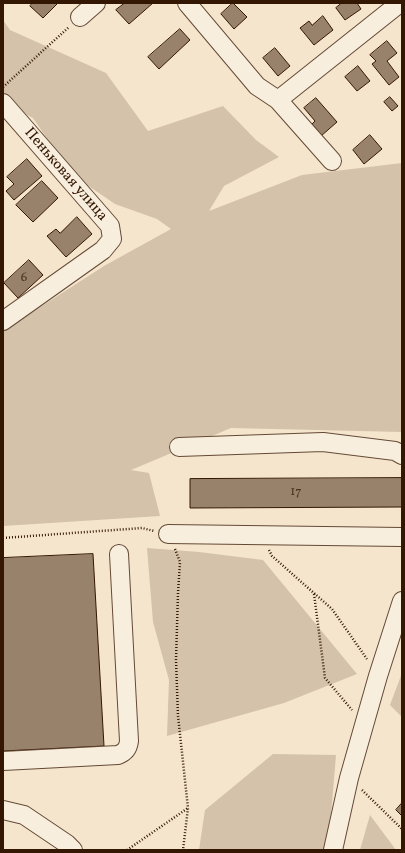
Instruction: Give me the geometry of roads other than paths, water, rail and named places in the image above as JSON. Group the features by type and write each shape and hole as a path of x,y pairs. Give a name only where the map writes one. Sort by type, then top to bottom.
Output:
{"street":[{"path":"80,17 96,3"},
{"path":"187,3 257,86 278,100 332,161"},
{"path":"278,100 400,3"},
{"name":"Пеньковая улица","path":"3,103 110,226 112,240 103,250 3,321"},
{"path":"179,447 323,442 395,451 402,455"},
{"path":"168,534 262,534 402,537"},
{"path":"3,761 118,755 124,752 128,747 129,742 119,554"},
{"path":"333,850 349,778 378,676 402,601"},
{"path":"3,810 24,815 68,844 73,850"}]}
